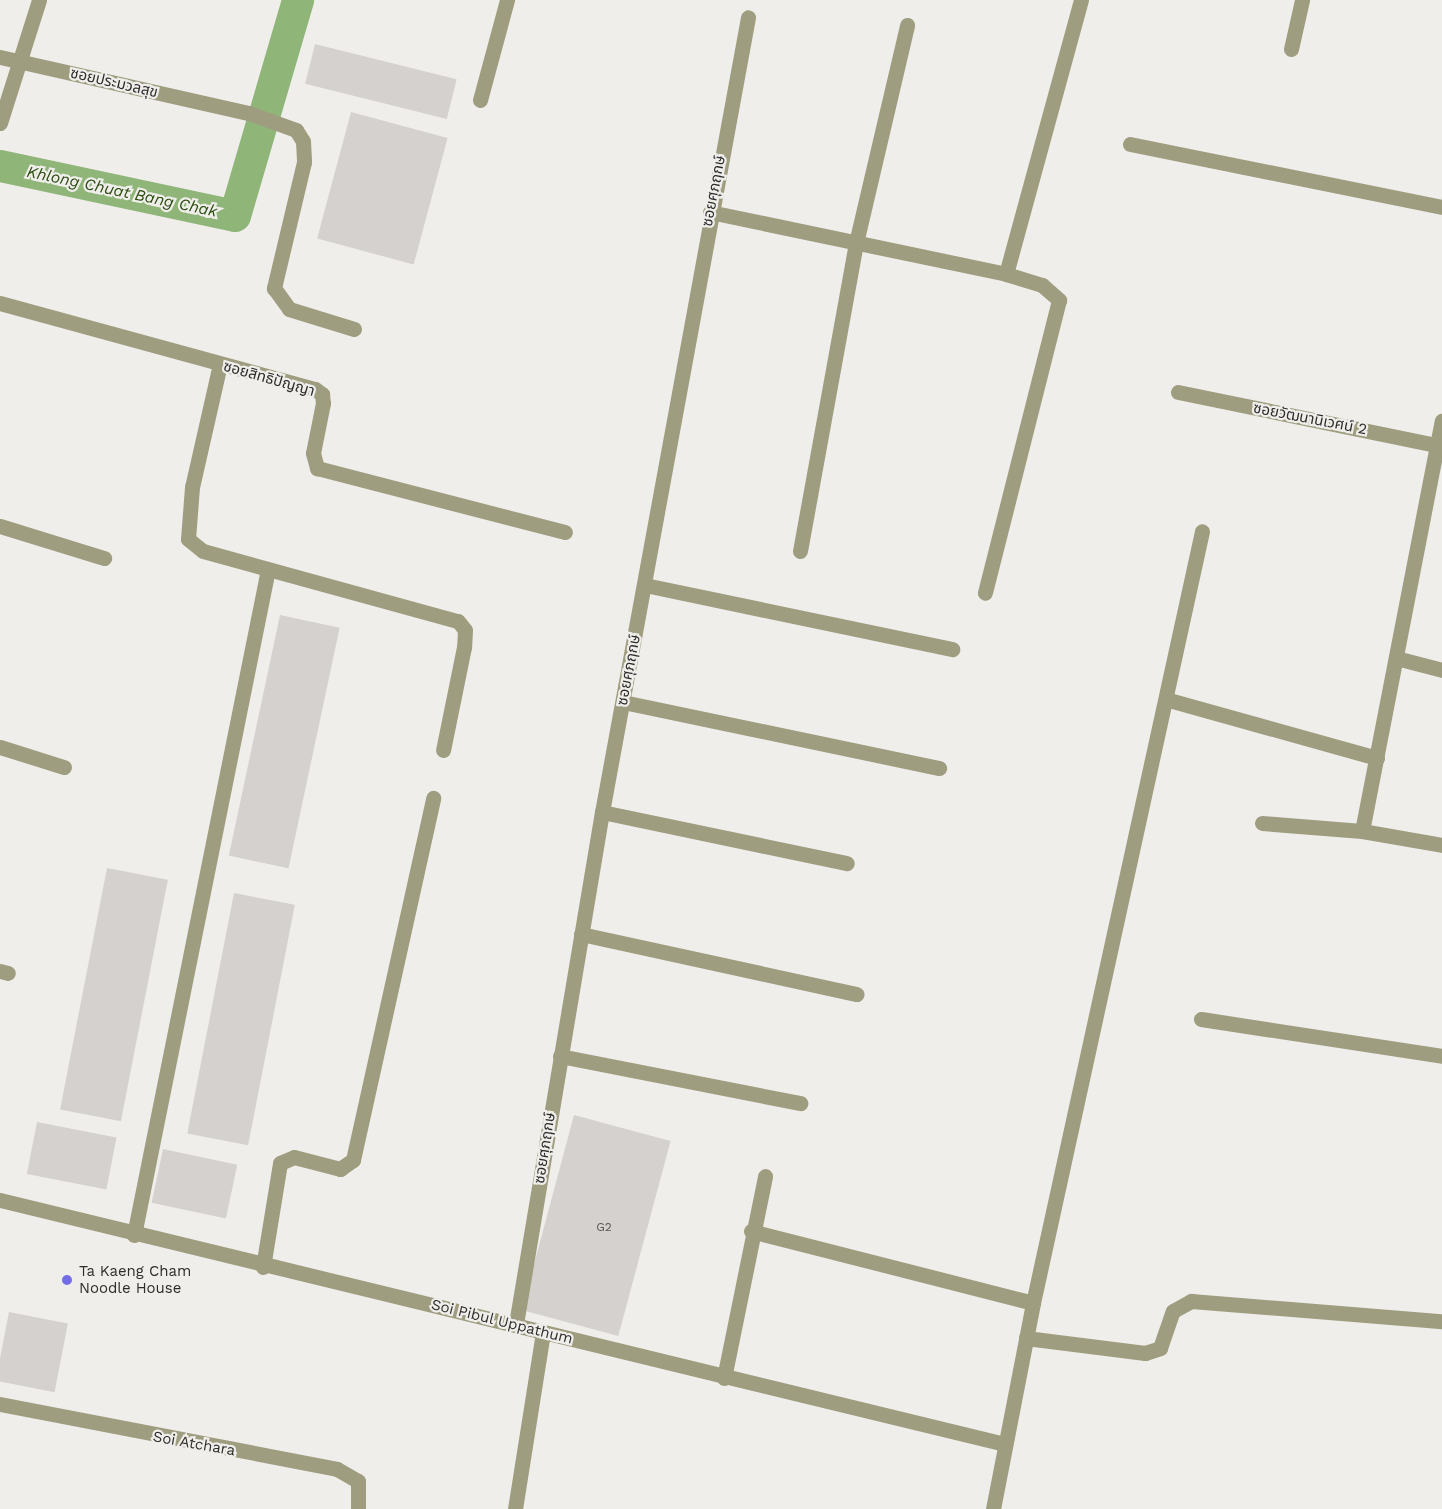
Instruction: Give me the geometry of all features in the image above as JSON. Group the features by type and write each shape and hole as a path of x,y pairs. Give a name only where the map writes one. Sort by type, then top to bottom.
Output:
{"street":[{"path":"0,123 39,0"},
{"path":"480,100 507,0"},
{"path":"1006,274 1081,0"},
{"path":"1291,48 1302,0"},
{"name":"ซอยศุภฤกษ์","path":"516,1324 602,812 747,16"},
{"path":"800,551 856,243 907,25"},
{"name":"ซอยประมวลสุข","path":"0,57 209,104 276,121 296,130 303,141 304,162 274,288 289,309 354,329"},
{"path":"1130,144 1442,207"},
{"path":"710,212 1006,274 1053,291 1059,300 1058,316 985,593"},
{"name":"ซอยสิทธิปัญญา","path":"0,303 322,394 313,453 317,468 565,532"},
{"path":"220,364 192,487 188,539 203,552 458,621 465,630 464,647 443,750"},
{"name":"ซอยวัฒนานิเวศน์ 2","path":"1178,392 1439,445"},
{"path":"1362,831 1442,421"},
{"path":"0,526 104,558"},
{"path":"993,1509 1033,1304 1169,700 1202,531"},
{"path":"134,1235 268,568"},
{"path":"645,585 952,649"},
{"path":"1396,658 1442,670"},
{"path":"1169,700 1377,758"},
{"path":"623,702 939,768"},
{"path":"0,747 64,767"},
{"path":"263,1267 280,1163 294,1157 340,1169 353,1160 433,798"},
{"path":"602,812 847,863"},
{"path":"1262,823 1362,831 1442,845"},
{"path":"581,934 857,994"},
{"path":"1202,1018 1442,1056"},
{"path":"560,1056 800,1102"},
{"path":"724,1378 751,1231 765,1176"},
{"name":"Soi Pibul Uppathum","path":"0,1200 263,1267 516,1324 724,1378 1005,1444"},
{"path":"751,1231 1033,1304"},
{"path":"1026,1338 1155,1351 1173,1311 1191,1301 1442,1322"},
{"path":"514,1509 543,1332"},
{"name":"Soi Atchara","path":"0,1404 337,1469 358,1481 358,1509"}],"building":[{"path":"315,44 457,79 447,119 305,84"},
{"path":"351,112 448,138 414,264 317,239"},
{"path":"280,615 340,628 289,868 229,856"},
{"path":"107,868 168,880 121,1121 60,1109"},
{"path":"234,893 295,905 248,1145 187,1133"},
{"path":"574,1115 671,1141 618,1336 522,1310"},
{"path":"37,1122 117,1137 106,1189 27,1174"},
{"path":"163,1149 237,1165 226,1219 152,1203"},
{"path":"9,1312 68,1323 55,1392 0,1382 0,1358"}],"waterway":[{"name":"Khlong Chuat Bang Chak","path":"0,166 235,216 298,0"}],"place":[{"name":"Ta Kaeng Cham Noodle House","path":"67,1280"}]}
